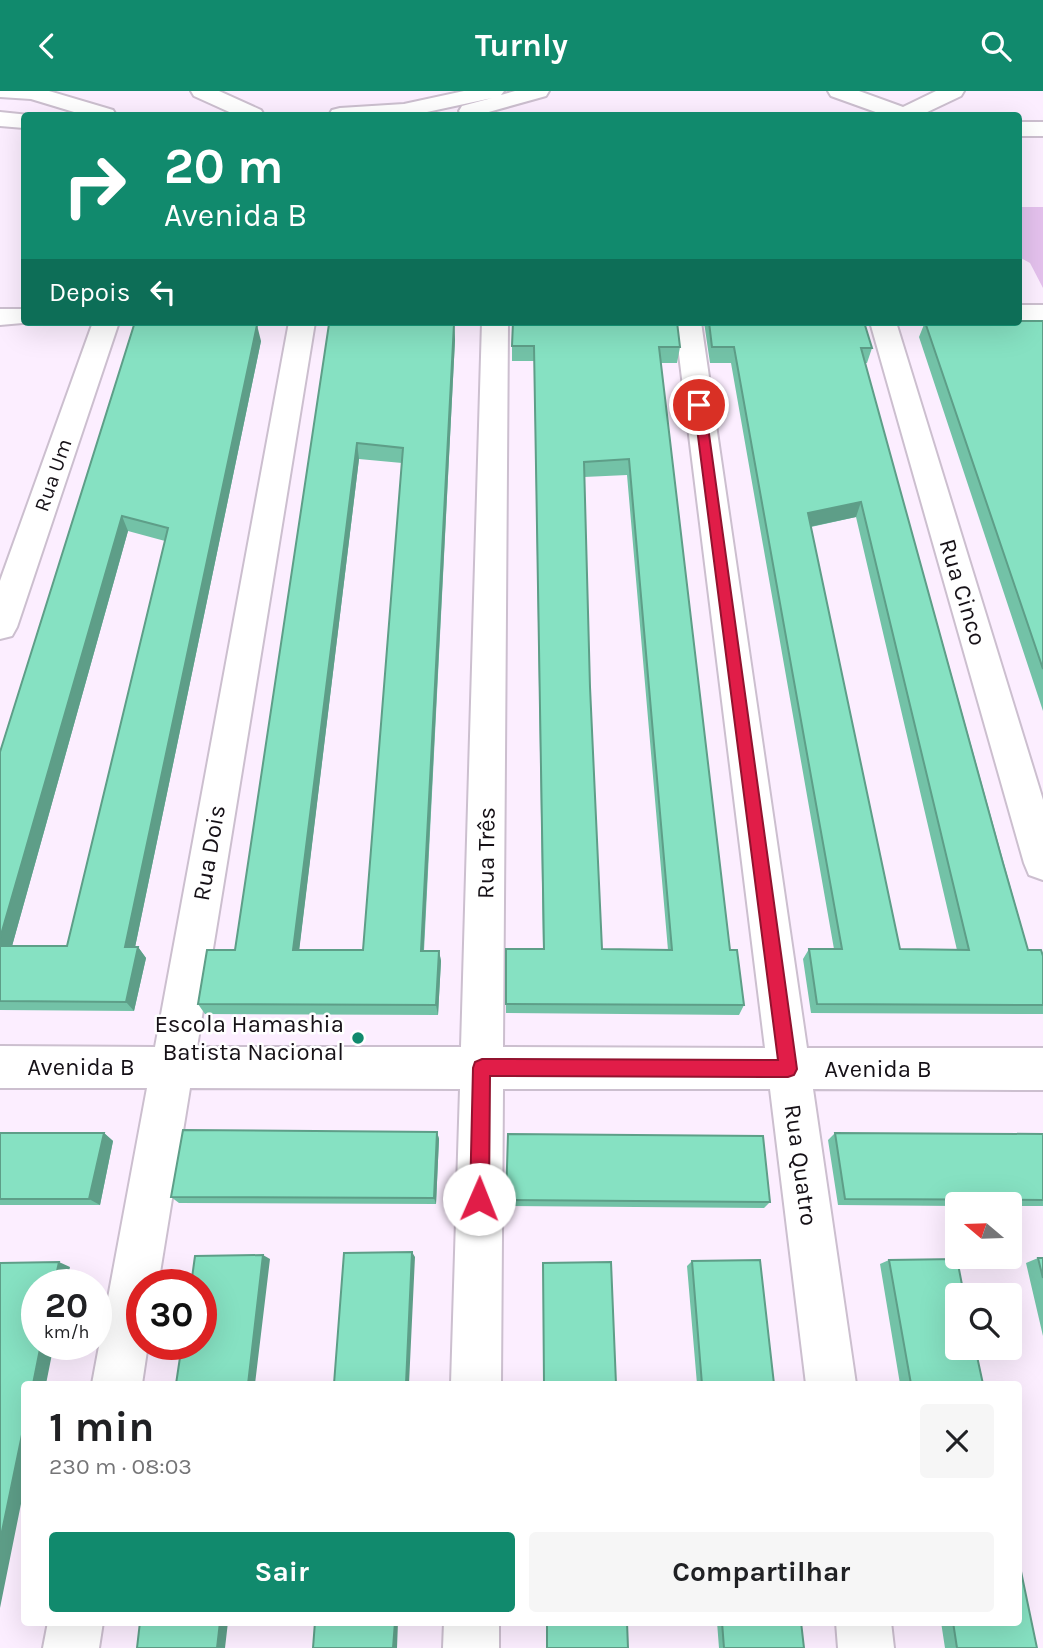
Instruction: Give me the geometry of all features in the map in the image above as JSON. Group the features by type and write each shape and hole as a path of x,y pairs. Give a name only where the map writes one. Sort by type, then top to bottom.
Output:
{"street":[{"path":"0,91 33,93 95,112"},
{"path":"202,91 247,112"},
{"path":"423,91 449,109"},
{"path":"449,109 493,91"},
{"path":"388,112 449,109 538,91"},
{"path":"839,91 896,112"},
{"path":"910,112 953,91"},
{"path":"0,119 21,121"},
{"path":"1022,129 1043,129"},
{"path":"1022,297 1043,297"},
{"path":"0,299 21,299"},
{"path":"1022,313 1043,313"},
{"path":"0,317 21,317"},
{"name":"Rua Um","path":"0,627 105,326"},
{"name":"Rua Dois","path":"118,1381 301,326"},
{"name":"Rua Três","path":"476,1381 495,326"},
{"name":"Rua Quatro","path":"689,326 831,1381"},
{"name":"Rua Cinco","path":"884,326 1043,863"},
{"name":"Avenida B","path":"0,1067 1043,1069"},
{"path":"71,1648 75,1626"},
{"path":"471,1648 472,1626"},
{"path":"863,1626 866,1648"}],"shaded area":[{"path":"1022,207 1043,207 1043,288 1030,263 1022,259"}],"building":[{"path":"1022,321 1043,321 1043,669 926,326 1022,326"},
{"path":"134,326 257,326 125,947 138,947 126,1002 0,1001 0,946 67,946 168,528 122,516 0,938 0,752"},
{"path":"329,326 454,326 421,951 439,951 436,1005 198,1004 207,950 235,950","holes":["357,443 403,448 363,950 293,950"]},
{"path":"513,326 677,326 680,347 659,347 730,950 737,950 744,1005 506,1004 506,949 544,949 534,346 512,346","holes":["629,459 672,950 602,949 590,687 584,462"]},
{"path":"709,326 865,326 872,348 861,348 1003,863 1028,950 1041,950 1043,956 1043,1005 817,1004 809,949 842,949 734,347 712,347","holes":["861,502 969,950 900,949 808,513"]},
{"path":"183,1130 437,1132 434,1198 171,1197"},
{"path":"0,1133 104,1133 89,1199 0,1199"},
{"path":"835,1133 1043,1134 1043,1200 1022,1200 1022,1192 945,1192 945,1200 845,1199"},
{"path":"508,1134 763,1136 770,1202 506,1200"},
{"path":"412,1252 406,1381 334,1381 344,1253"},
{"path":"263,1255 248,1381 176,1381 180,1360 217,1360 217,1269 193,1269 195,1256"},
{"path":"1038,1258 1043,1258 1043,1278"},
{"path":"945,1259 945,1269 959,1269 962,1283 945,1283 945,1360 978,1360 982,1381 910,1381 889,1260"},
{"path":"760,1260 774,1381 702,1381 692,1261"},
{"path":"59,1262 57,1269 21,1269 21,1360 38,1360 34,1381 21,1381 21,1440 0,1541 0,1263"},
{"path":"611,1262 616,1381 544,1381 543,1263"},
{"path":"1022,1576 1037,1648 957,1648 954,1626 1022,1626"},
{"path":"140,1626 220,1626 217,1648 137,1648"},
{"path":"315,1626 395,1626 393,1648 313,1648"},
{"path":"547,1626 627,1626 628,1648 547,1648"},
{"path":"722,1626 801,1626 804,1648 724,1648"}],"place":[{"name":"Escola Hamashia Batista Nacional","path":"358,1038"}],"route":[{"path":"479,1199 482,1068 788,1069 699,405"}]}
